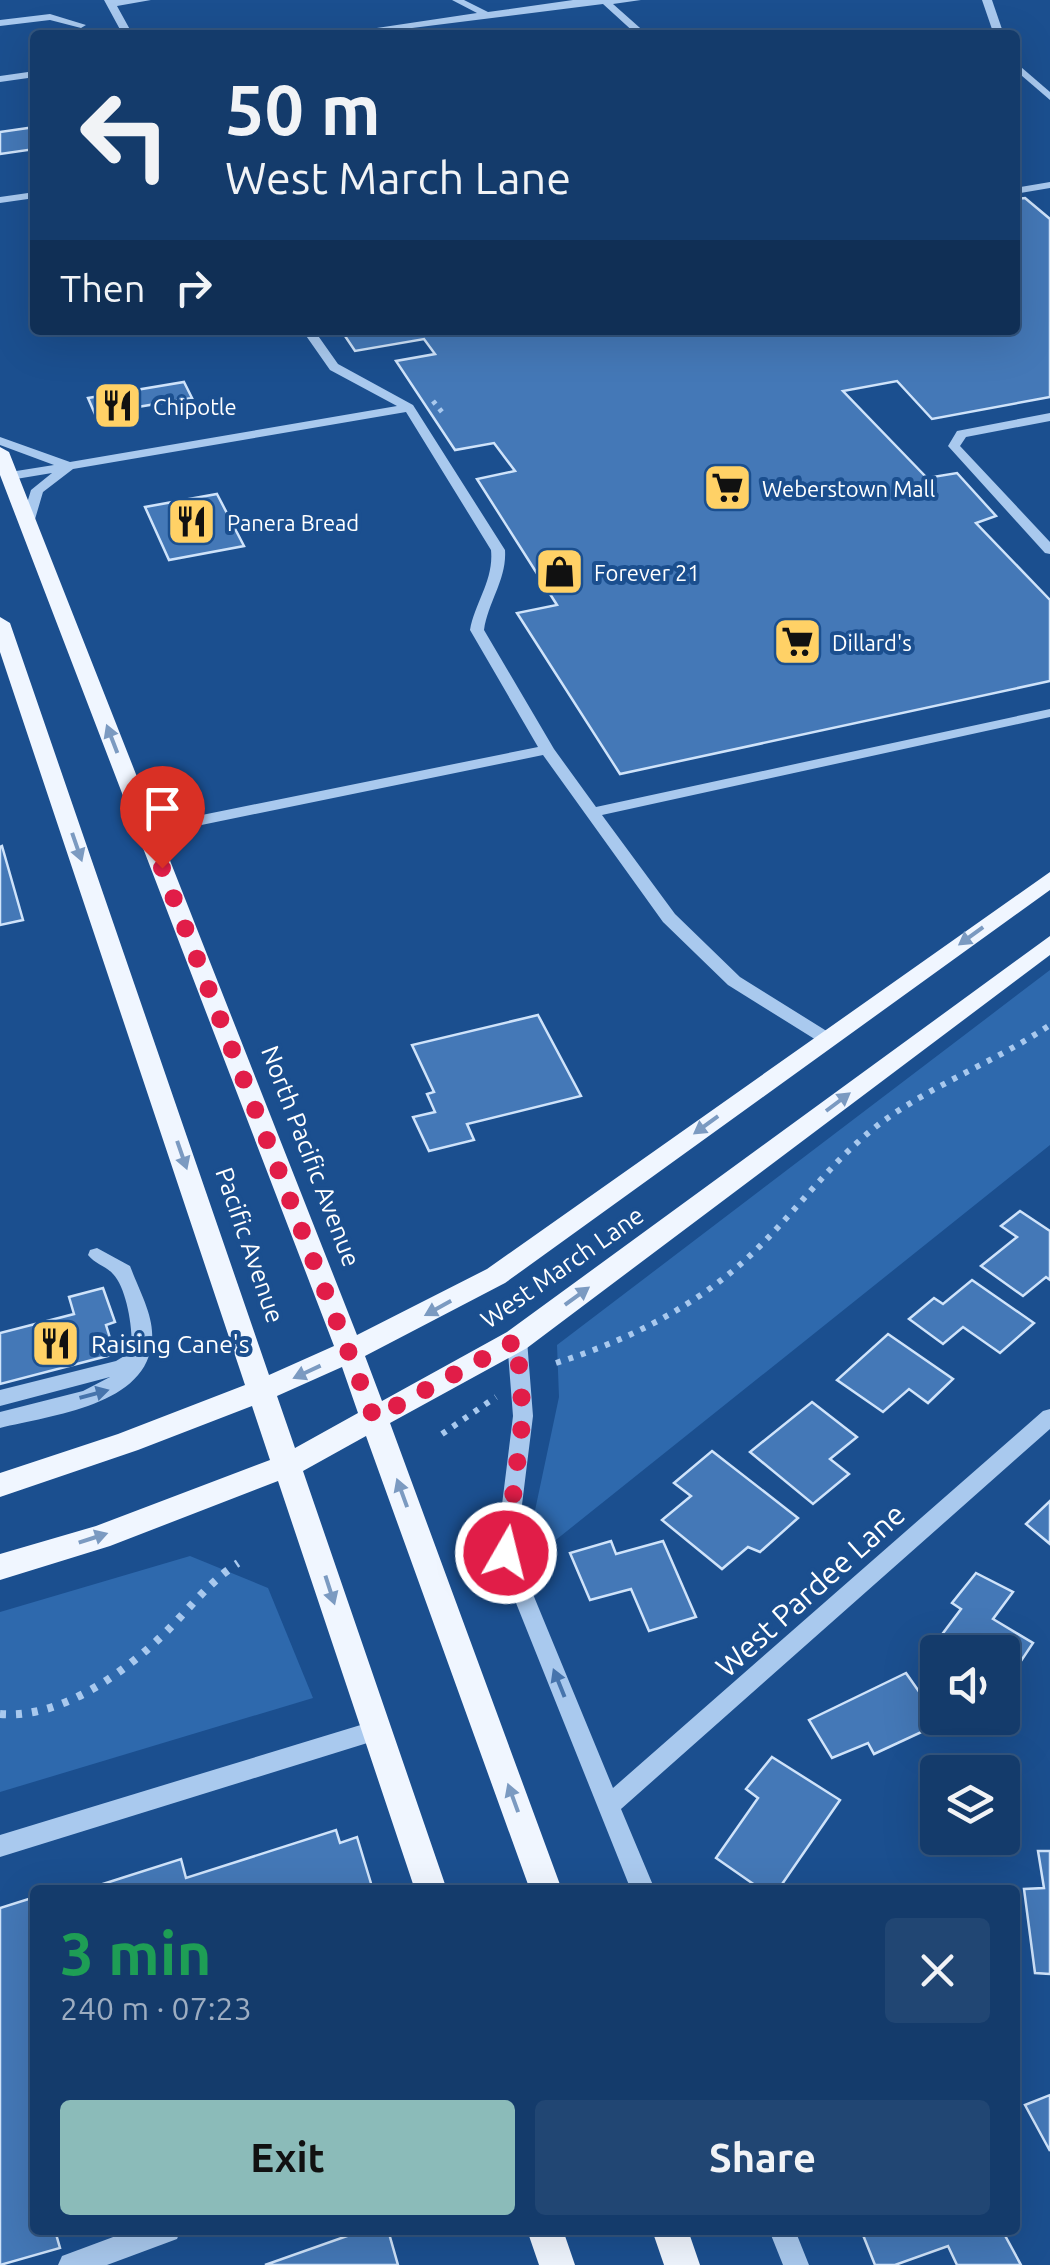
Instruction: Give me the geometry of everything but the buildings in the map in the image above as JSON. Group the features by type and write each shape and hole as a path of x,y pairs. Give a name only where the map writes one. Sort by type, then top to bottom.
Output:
{"main road":[{"name":"North Pacific Avenue","path":"0,452 5,475 28,523 350,1352 544,1885"},
{"name":"Pacific Avenue","path":"0,622 429,1885"},
{"name":"West March Lane","path":"0,1486 263,1392 496,1276 1050,880"},
{"name":"West March Lane","path":"0,1567 100,1537 288,1465 517,1340 1050,944"},
{"path":"547,2235 557,2265"},
{"path":"672,2235 682,2265"}],"street":[{"path":"125,30 111,2 146,0"},
{"path":"457,0 484,13"},
{"path":"369,30 579,2 636,0"},
{"path":"986,0 997,30"},
{"path":"441,30 587,11 605,2"},
{"path":"605,2 637,30"},
{"path":"0,23 50,17 81,25"},
{"path":"1020,70 1050,97"},
{"path":"0,79 30,75"},
{"path":"0,90 30,87"},
{"path":"1020,189 1050,185"},
{"path":"1032,188 1050,204"},
{"path":"0,200 30,196"},
{"path":"312,335 334,367 409,408 498,550 502,568 478,611 477,630 547,750 591,813 669,918 734,981 827,1039"},
{"path":"5,475 409,408"},
{"path":"1050,417 961,434 954,446 1050,550"},
{"path":"0,441 69,466"},
{"path":"28,523 37,490 69,466"},
{"path":"591,813 1050,713"},
{"path":"148,832 547,750"},
{"path":"0,1420 117,1387 136,1371 143,1335 123,1271 96,1255"},
{"path":"517,1340 523,1416 506,1553 640,1885"},
{"path":"0,1398 121,1367 141,1355"},
{"name":"West Pardee Lane","path":"608,1806 1050,1416"},
{"path":"0,1846 377,1730"},
{"path":"71,2265 154,2235"},
{"path":"784,2235 796,2265"}],"path":[{"path":"556,1364 599,1351 671,1316 759,1248 827,1170 882,1122 1015,1050 1050,1025"},
{"path":"442,1434 496,1397"},
{"path":"0,1714 37,1715 69,1700 152,1645 219,1574 238,1562"}],"shaded area":[{"path":"1050,970 1050,1145 552,1543 526,1553 559,1397 557,1345"},
{"path":"190,1556 268,1588 313,1698 0,1792 0,1612"}],"place":[{"name":"Chipotle","path":"118,406"},
{"name":"Weberstown Mall","path":"727,488"},
{"name":"Panera Bread","path":"192,522"},
{"name":"Forever 21","path":"559,572"},
{"name":"Dillard's","path":"797,642"},
{"name":"Raising Cane's","path":"56,1344"}],"route":[{"path":"162,868 374,1418 517,1340 523,1416 506,1553"}]}
